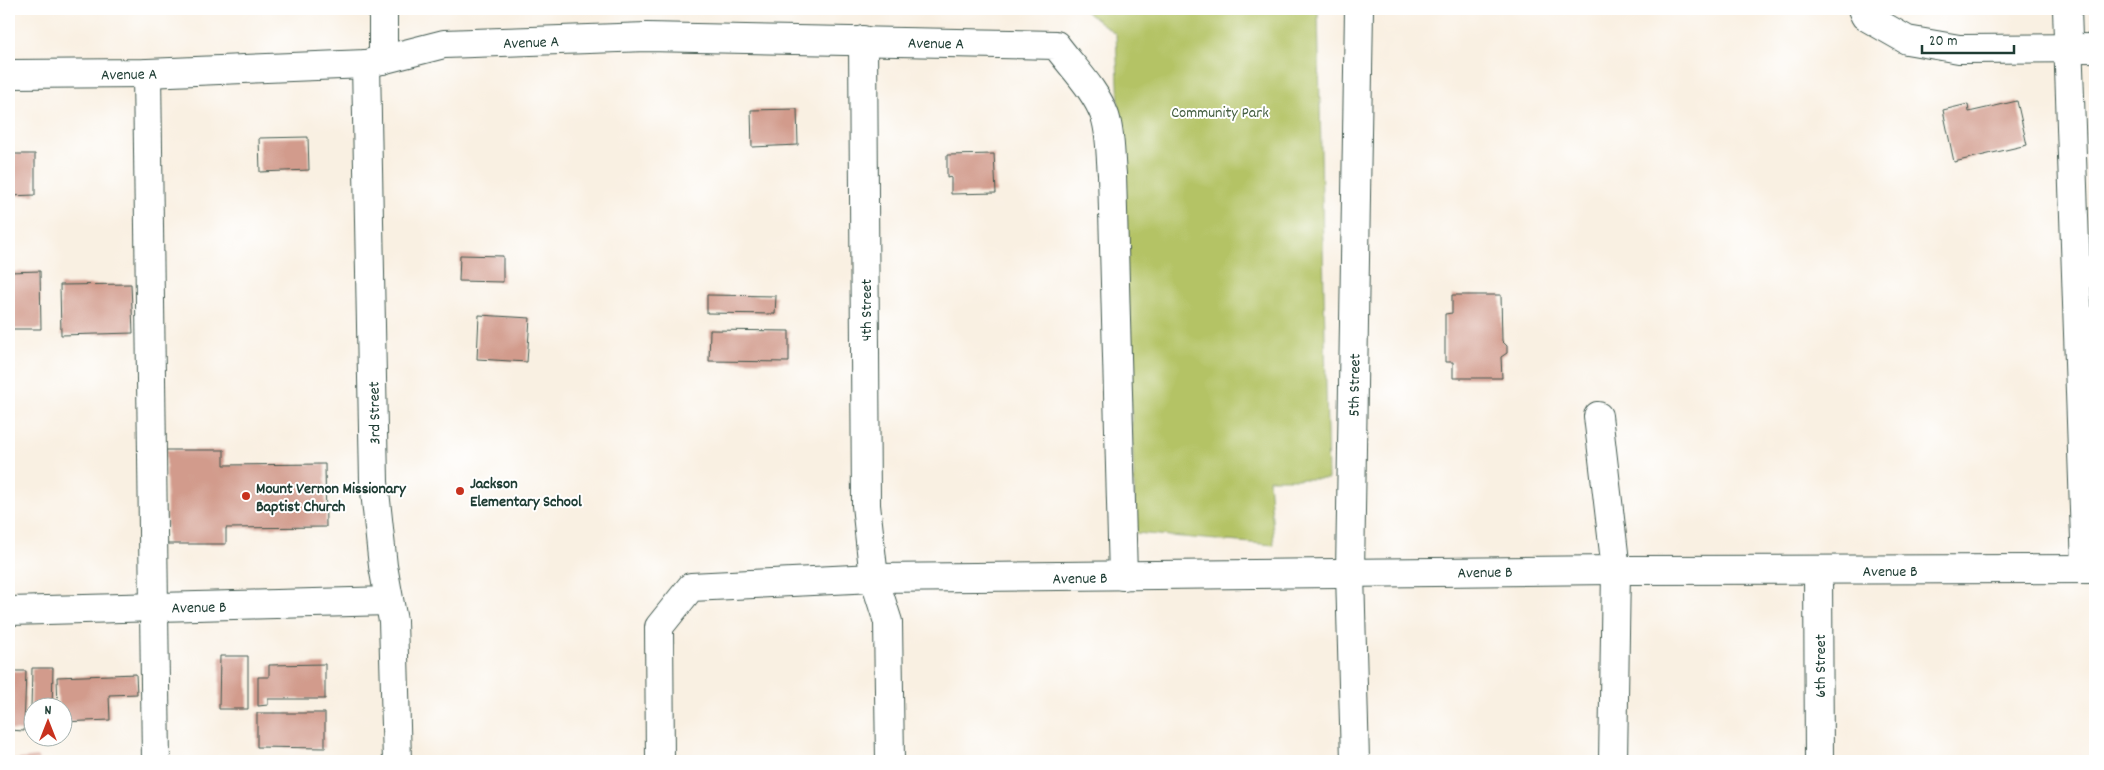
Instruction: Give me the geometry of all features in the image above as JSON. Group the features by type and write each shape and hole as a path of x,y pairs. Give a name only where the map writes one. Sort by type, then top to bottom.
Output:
{"street":[{"name":"3rd Street","path":"383,9 374,62 374,482 383,566 393,620 397,761"},
{"name":"5th Street","path":"1355,761 1350,573 1359,9"},
{"path":"2067,9 2067,50 2091,569"},
{"path":"1864,12 1907,40 1959,49 2067,50 2095,48"},
{"name":"Avenue A","path":"9,74 147,73 374,62 444,44 647,37 1056,45 1093,91 1105,116 1108,132 1112,174 1123,576"},
{"name":"4th Street","path":"863,40 866,505 874,578 888,622 890,761"},
{"path":"147,73 156,761"},
{"path":"1598,416 1616,570 1613,761"},
{"name":"Avenue B","path":"660,761 659,627 691,586 874,578 1616,570 2091,569"},
{"name":"6th Street","path":"1818,571 1819,761"},
{"name":"Avenue B","path":"9,610 389,602"}],"green space":[{"name":"Community Park","path":"1082,9 1318,9 1328,479 1269,479 1274,545 1136,533 1116,34"}],"building":[{"path":"2017,101 2027,145 1954,162 1943,110 1968,104 1969,112"},
{"path":"797,109 798,145 752,147 751,110"},
{"path":"308,137 309,170 260,172 259,138"},
{"path":"9,154 35,154 35,195 9,196"},
{"path":"994,154 996,193 951,194 951,177 947,178 947,155"},
{"path":"460,255 503,256 503,282 459,281"},
{"path":"40,271 41,329 9,329 9,272"},
{"path":"131,284 133,333 61,335 60,285"},
{"path":"707,295 776,296 775,314 707,313"},
{"path":"1452,295 1501,295 1502,341 1507,346 1507,353 1501,357 1502,378 1453,378 1453,362 1445,362 1445,314 1452,313"},
{"path":"479,315 530,318 527,362 477,359"},
{"path":"710,330 789,331 789,362 709,361"},
{"name":"Mount Vernon Missionary Baptist Church","path":"166,450 224,450 224,465 325,464 326,527 226,528 226,544 167,544"},
{"path":"220,656 248,656 248,709 219,709"},
{"path":"325,664 325,699 268,699 268,705 258,706 258,677 269,677 269,665"},
{"path":"32,668 53,668 52,698 31,698"},
{"path":"9,671 26,671 25,698 22,698 22,731 9,730"},
{"path":"136,674 137,694 109,695 110,720 72,722 72,698 58,698 57,677"},
{"path":"257,713 325,713 325,748 257,747"},
{"path":"38,757 39,761 10,761 10,760"}],"place":[{"name":"Jackson Elementary School","path":"460,491"},
{"name":"Mount Vernon Missionary Baptist Church","path":"246,496"}]}
